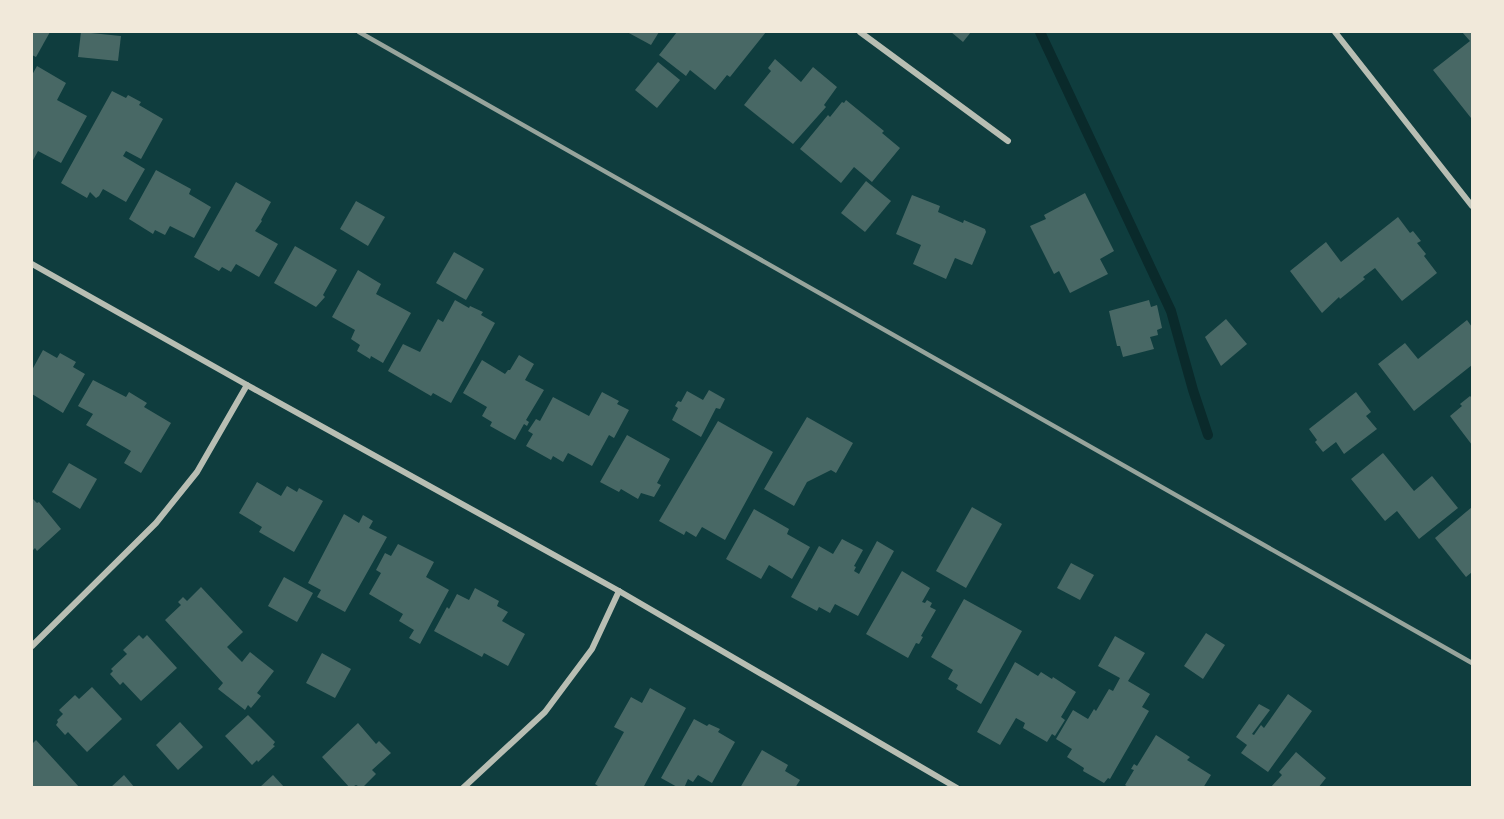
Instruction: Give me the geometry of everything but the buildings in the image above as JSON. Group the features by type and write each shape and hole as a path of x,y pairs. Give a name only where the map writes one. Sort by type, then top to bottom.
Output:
{"street":[{"path":"860,32 1008,141"},
{"path":"1335,32 1473,206"},
{"path":"32,264 619,591 957,788"},
{"path":"32,646 156,523 196,472 247,385"},
{"path":"463,788 545,712 592,649 619,591"}],"waterway":[{"path":"1040,32 1171,311 1208,435"}],"railway":[{"path":"359,32 1472,663"}]}
